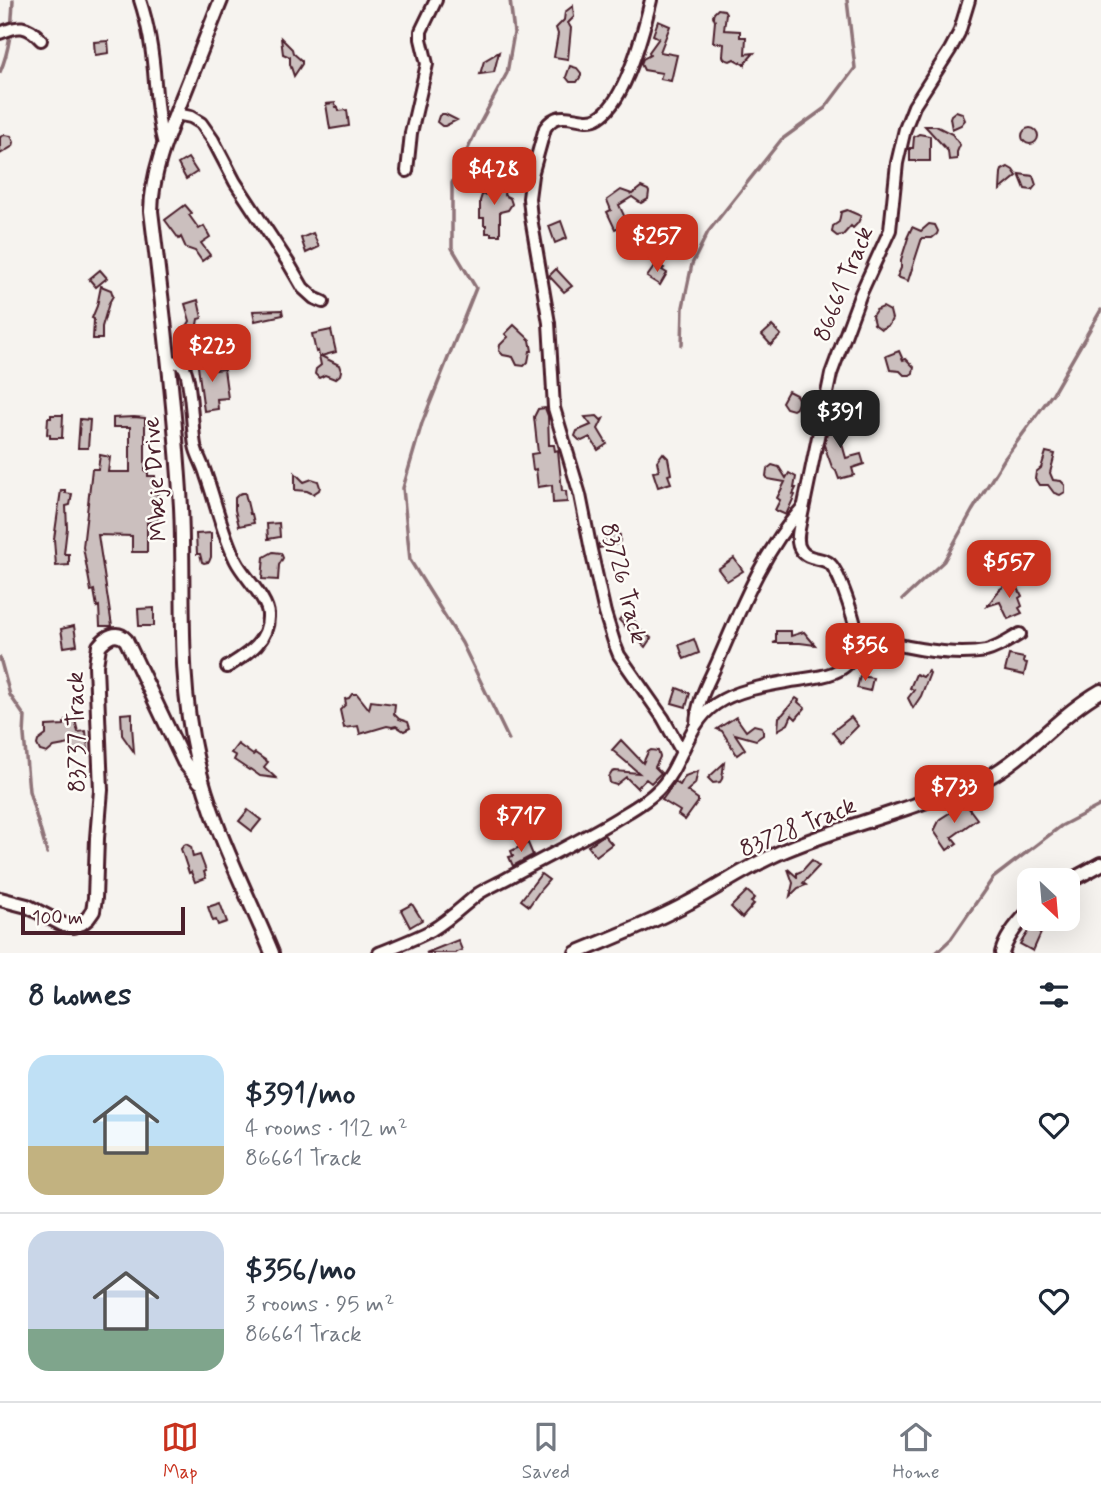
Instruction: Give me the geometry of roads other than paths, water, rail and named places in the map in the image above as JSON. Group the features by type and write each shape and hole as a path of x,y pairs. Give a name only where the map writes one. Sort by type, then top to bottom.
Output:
{"street":[{"path":"140,0 152,51 158,122 164,144"},
{"name":"Mbeje Drive","path":"221,0 164,144 154,181 151,211 181,509 187,693 195,753 211,811 272,953"},
{"path":"407,171 411,133 427,64 421,31 436,0"},
{"name":"83726 Track","path":"651,0 634,63 611,106 599,118 586,120 563,117 549,122 545,128 532,175 529,198 549,323 554,408 580,495 605,613 619,654 663,718 682,752"},
{"name":"86661 Track","path":"857,634 835,568 802,553 798,539 831,374 861,293 890,230 897,163 905,129 914,106 959,33 969,0"},
{"path":"0,33 19,27 34,32 41,40"},
{"path":"176,114 191,117 201,123 213,140 234,182 303,288 323,302"},
{"path":"168,360 183,367 188,375 192,430 198,459 240,570 267,608 268,621 262,640 227,667"},
{"path":"695,727 703,693 752,581 774,543 804,506"},
{"name":"83737 Track","path":"0,899 27,906 64,925 82,923 93,911 101,790 96,665 99,646 109,637 117,634 126,640 184,762 203,785"},
{"path":"379,953 431,930 480,893 642,803 672,774 700,718 719,702 737,694 788,681 833,673 851,659 856,650 857,634 956,653 989,650 1020,634"},
{"name":"83728 Track","path":"576,953 660,918 785,850 882,818 985,779 1005,767 1063,718 1101,691"},
{"path":"1080,875 1101,864"},
{"path":"1002,953 1017,924"}],"waterway":[{"path":"0,72 8,45 13,0"},
{"path":"509,740 462,643 410,560 403,488 422,423 476,288 452,248 452,183 507,73 514,33 510,0"},
{"path":"682,345 683,307 692,264 708,232 781,140 825,108 855,68 847,0"},
{"path":"903,599 944,561 1005,458 1053,393 1101,310"},
{"path":"0,658 10,695 25,717 29,791 47,853"},
{"path":"936,953 951,939 993,878 1061,826 1101,805"}]}
